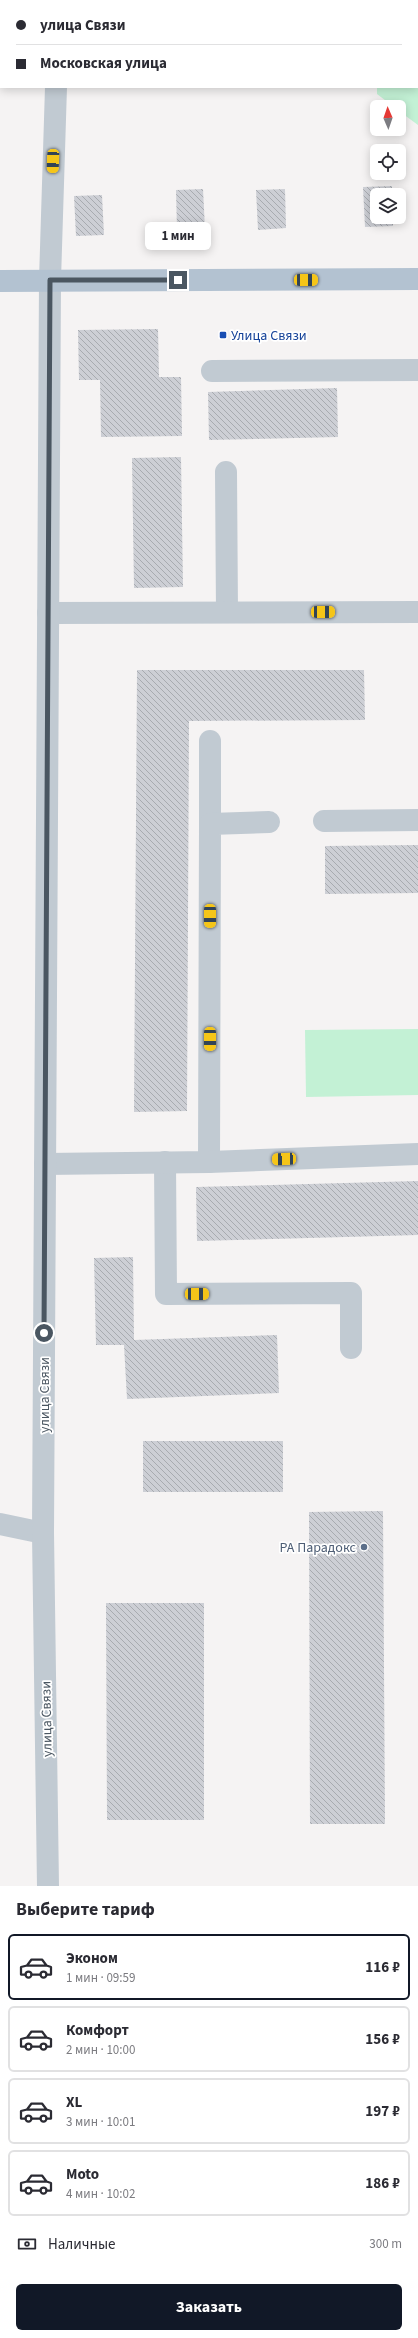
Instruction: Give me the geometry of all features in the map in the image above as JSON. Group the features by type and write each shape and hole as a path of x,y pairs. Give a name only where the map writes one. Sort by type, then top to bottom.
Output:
{"main road":[{"path":"0,281 418,279"}],"street":[{"name":"улица Связи","path":"48,1886 43,1533 50,280 56,88"},
{"path":"212,371 418,370"},
{"path":"226,472 227,612"},
{"path":"48,613 418,612"},
{"path":"209,1162 210,741"},
{"path":"324,821 418,820"},
{"path":"210,824 269,822"},
{"path":"45,1164 209,1162 418,1154"},
{"path":"165,1162 166,1294 350,1293 351,1348"},
{"path":"0,1524 43,1533"}],"green space":[{"path":"377,88 418,88 418,125 406,116 406,100 385,100 377,94"},
{"path":"418,1029 418,1095 306,1097 305,1030"}],"building":[{"path":"392,186 392,188 370,188 370,224 393,224 393,226 365,227 363,187"},
{"path":"203,189 205,229 177,230 176,190"},
{"path":"285,189 286,228 258,230 256,190"},
{"path":"102,195 104,235 76,236 74,196"},
{"path":"158,329 159,377 181,377 182,436 101,437 100,380 79,380 78,330"},
{"path":"337,388 338,437 209,440 208,392"},
{"path":"181,457 183,587 134,588 132,458"},
{"path":"137,670 364,670 365,720 189,721 187,1111 134,1112"},
{"path":"418,845 418,893 325,894 325,846"},
{"path":"418,1181 418,1235 197,1241 196,1187"},
{"path":"133,1257 134,1340 277,1335 279,1393 127,1399 124,1345 96,1345 94,1258"},
{"path":"143,1441 283,1441 283,1492 143,1492"},
{"path":"383,1511 385,1824 310,1824 309,1512"},
{"path":"106,1603 204,1603 204,1820 107,1820"}],"place":[{"name":"Улица Связи","path":"223,335"},
{"name":"РА Парадокс","path":"364,1547"}],"route":[{"path":"44,1333 50,280 178,280"}]}
